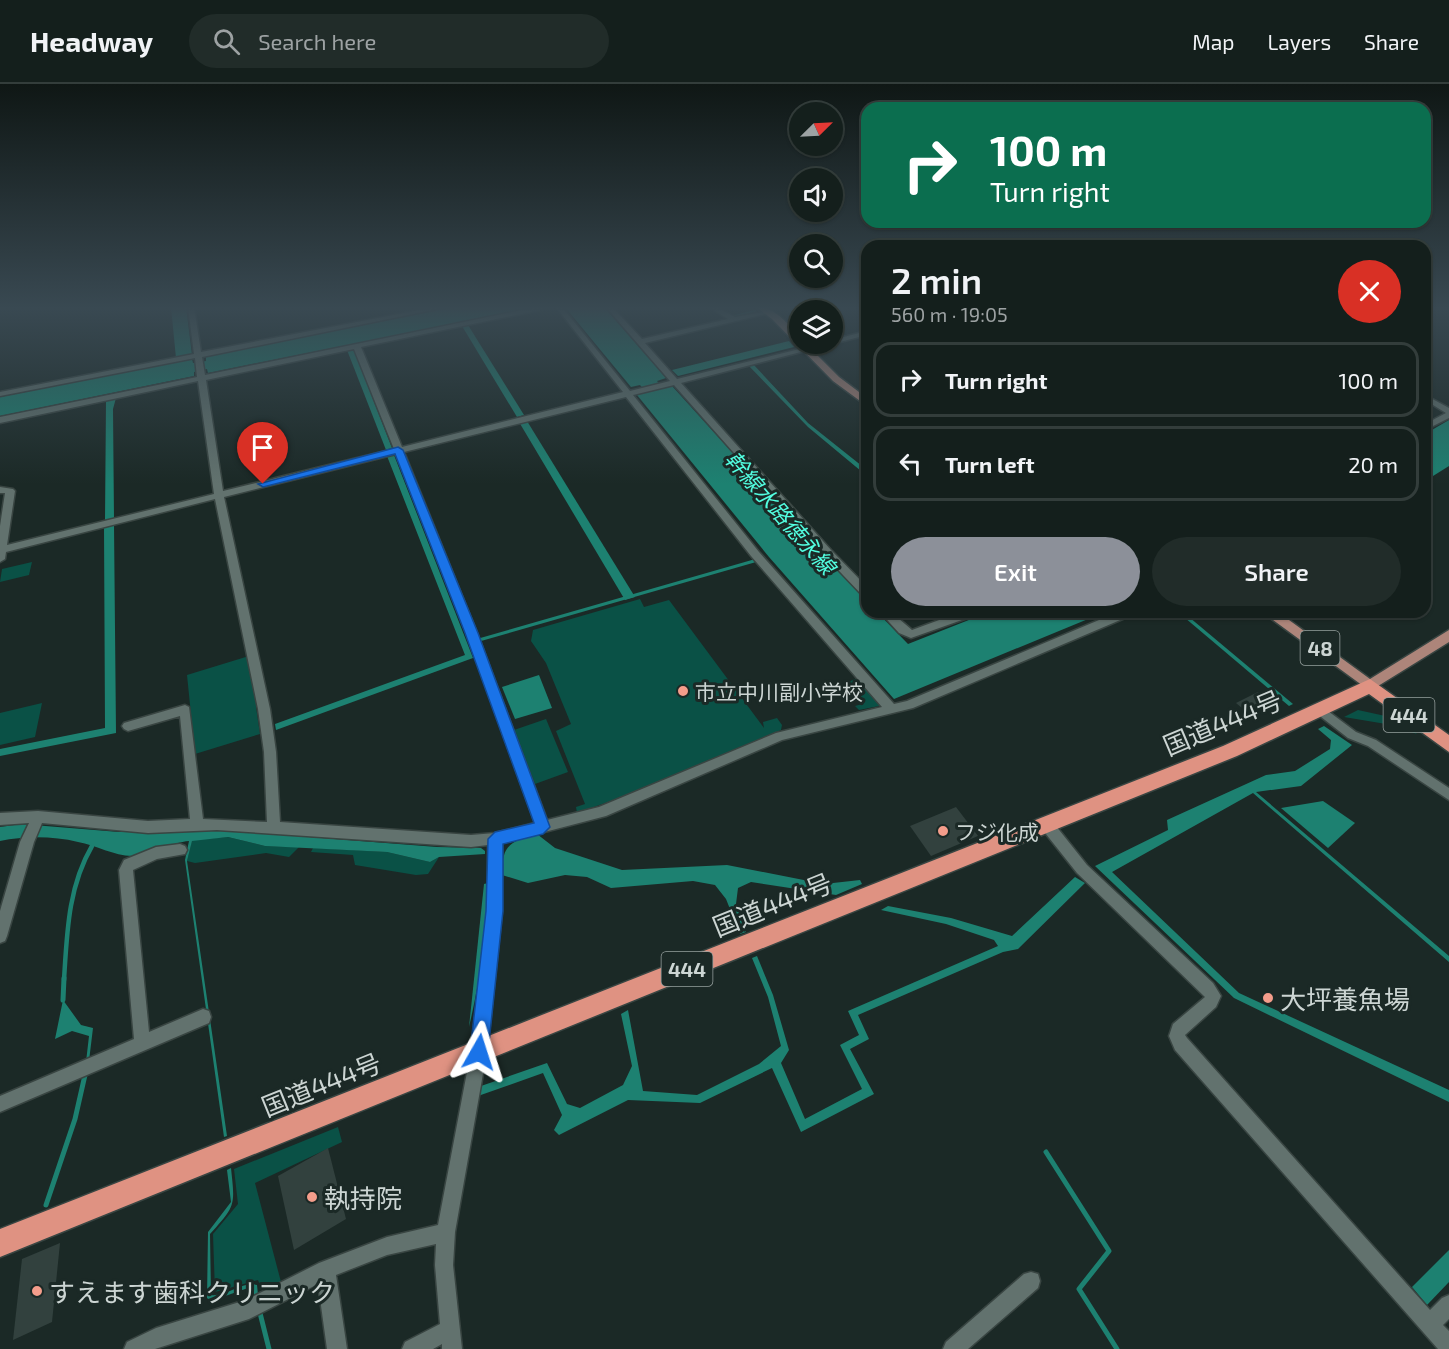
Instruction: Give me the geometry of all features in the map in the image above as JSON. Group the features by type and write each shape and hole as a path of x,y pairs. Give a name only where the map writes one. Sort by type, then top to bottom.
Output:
{"highway":[{"name":"国道444号","path":"0,1243 1230,752 1370,686"},
{"name":"444","path":"1370,686 1449,745"}],"main road":[{"path":"823,366 861,399"},
{"name":"48","path":"1277,618 1370,686"},
{"path":"1370,686 1449,635"}],"street":[{"path":"0,394 155,366"},
{"path":"200,366 219,495 264,709 270,752 274,827"},
{"path":"0,420 249,366"},
{"path":"365,366 472,633 543,827"},
{"path":"606,366 756,554 892,710"},
{"path":"662,366 861,586"},
{"path":"4,549 728,366"},
{"path":"1431,401 1449,413 1431,424"},
{"path":"0,490 10,491 4,549 0,559"},
{"path":"891,618 903,630 911,634 955,618"},
{"path":"0,819 38,817 119,826 197,824 471,841 495,839 601,812 780,736 909,705 1114,618"},
{"path":"1320,710 1352,735 1372,743 1449,795"},
{"path":"128,726 185,711 197,824"},
{"path":"0,936 27,842 38,817"},
{"path":"1047,825 1082,869 1208,988 1213,996 1211,1002 1179,1030 1177,1036 1181,1044 1449,1346"},
{"path":"142,1044 126,870 129,864 174,850 178,826"},
{"path":"412,1349 451,1340 444,1265 446,1232 479,1052 495,911 495,839"},
{"path":"0,1104 203,1017"},
{"path":"134,1349 156,1338 249,1309 326,1270 387,1246 446,1232"},
{"path":"326,1270 337,1349"},
{"path":"954,1349 1031,1281"},
{"path":"1430,1324 1449,1305"}],"shaded area":[{"path":"32,562 29,575 0,582 2,569"},
{"path":"640,599 644,607 669,600 764,728 763,722 777,718 782,725 781,730 622,797 577,813 576,807 585,804 556,731 571,724 546,663 531,641 533,630"},
{"path":"249,656 259,706 256,707 260,734 195,754 187,675"},
{"path":"858,678 880,703 879,706 859,710 855,706 862,704 848,682"},
{"path":"42,703 35,737 0,745 0,713"},
{"path":"1358,710 1399,719 1417,734 1392,725 1344,717"},
{"path":"546,719 568,772 535,784 514,730"},
{"path":"228,837 265,846 299,847 289,857 266,853 195,863 187,861 192,840"},
{"path":"313,848 387,852 430,862 439,857 428,874 416,875 355,865 353,855 311,852"},
{"path":"338,1127 342,1142 255,1183 281,1282 263,1293 258,1280 215,1292 213,1234 238,1204 234,1169"}],"water":[{"path":"156,366 243,366 208,373 207,369 194,372 194,376 0,416 0,397"},
{"path":"353,366 360,366 392,448 386,450"},
{"path":"486,366 494,366 524,415 517,417"},
{"name":"幹線水路徳永線","path":"614,366 656,366 666,378 657,381 663,388 672,386 861,594 861,618 883,618 908,644 974,618 1090,618 894,699 769,557 637,395 646,392 640,385 631,387"},
{"path":"688,366 718,366 678,376 672,370"},
{"path":"749,366 755,366 808,423 861,465 861,471 808,427"},
{"path":"116,398 113,409 114,518 105,520 106,400"},
{"path":"1449,420 1449,466 1431,477 1431,430"},
{"path":"527,421 635,597 625,600 519,422"},
{"path":"394,455 473,658 276,730 275,724 465,655 387,456"},
{"path":"114,525 116,733 0,756 0,749 105,728 104,527"},
{"path":"1185,618 1190,618 1293,704 1289,706"},
{"path":"539,675 552,708 515,719 502,687"},
{"path":"1324,726 1352,745 1301,786 1256,792 1449,956 1449,962 1253,793 1112,872 1239,993 1449,1090 1449,1102 1234,998 1095,866 1168,830 1167,820 1266,775 1295,771 1330,749 1331,740 1318,729"},
{"path":"1323,801 1355,823 1328,848 1281,808"},
{"path":"21,824 119,832 219,830 437,847 481,848 485,854 439,857 430,862 387,852 265,846 228,837 192,841 187,861 227,1136 224,1137 185,860 189,841 132,856 118,854 85,843 59,839 19,838 0,841 0,827"},
{"path":"537,834 555,848 622,870 727,865 824,884 860,880 862,884 836,895 751,882 738,888 736,904 746,932 740,934 726,899 715,885 693,881 611,888 587,877 565,875 528,883 502,875 502,865 509,846"},
{"path":"1075,877 1085,883 1018,949 1003,952 858,1015 869,1039 850,1049 874,1094 801,1132 772,1068 700,1103 628,1100 559,1135 554,1130 562,1115 543,1073 478,1096 481,1086 547,1063 567,1104 580,1108 623,1085 632,1066 621,1014 628,1010 643,1091 697,1095 759,1064 781,1046 768,997 752,958 757,956 773,995 789,1050 781,1063 805,1119 862,1089 840,1045 859,1035 848,1011 998,946 994,940 946,924 881,910 888,906 951,918 1012,936"},
{"path":"488,883 482,956 469,1027 484,884"},
{"path":"63,1000 81,1025 93,1028 89,1061 86,1062 89,1036 72,1031 55,1039"},
{"path":"231,1168 232,1204 225,1217 210,1234 211,1295 223,1294 251,1284 257,1285 258,1295 255,1296 252,1289 248,1288 211,1301 207,1298 208,1232 231,1202 227,1170"},
{"path":"1449,1250 1449,1282 1427,1305 1412,1287"}],"building":[{"path":"1258,692 1270,702 1248,713 1236,703"},
{"name":"フジ化成","path":"956,807 978,836 931,856 910,826"},
{"name":"執持院","path":"328,1148 346,1219 294,1250 278,1176"},
{"name":"すえます歯科クリニック","path":"60,1243 52,1322 13,1340 22,1259"}],"waterway":[{"path":"479,640 754,561"},
{"path":"64,980 73,894 92,846"},
{"path":"63,1000 64,978"},
{"path":"46,1205 75,1119 85,1075"},
{"path":"1046,1152 1109,1251 1079,1289 1117,1349"},
{"path":"260,1313 269,1349"}],"place":[{"name":"市立中川副小学校","path":"683,691"},
{"name":"フジ化成","path":"943,831"},
{"name":"大坪養魚場","path":"1268,998"},
{"name":"執持院","path":"312,1197"},
{"name":"すえます歯科クリニック","path":"37,1291"}],"route":[{"path":"263,484 398,450 472,633 543,827 495,839 495,911 479,1052"}]}
